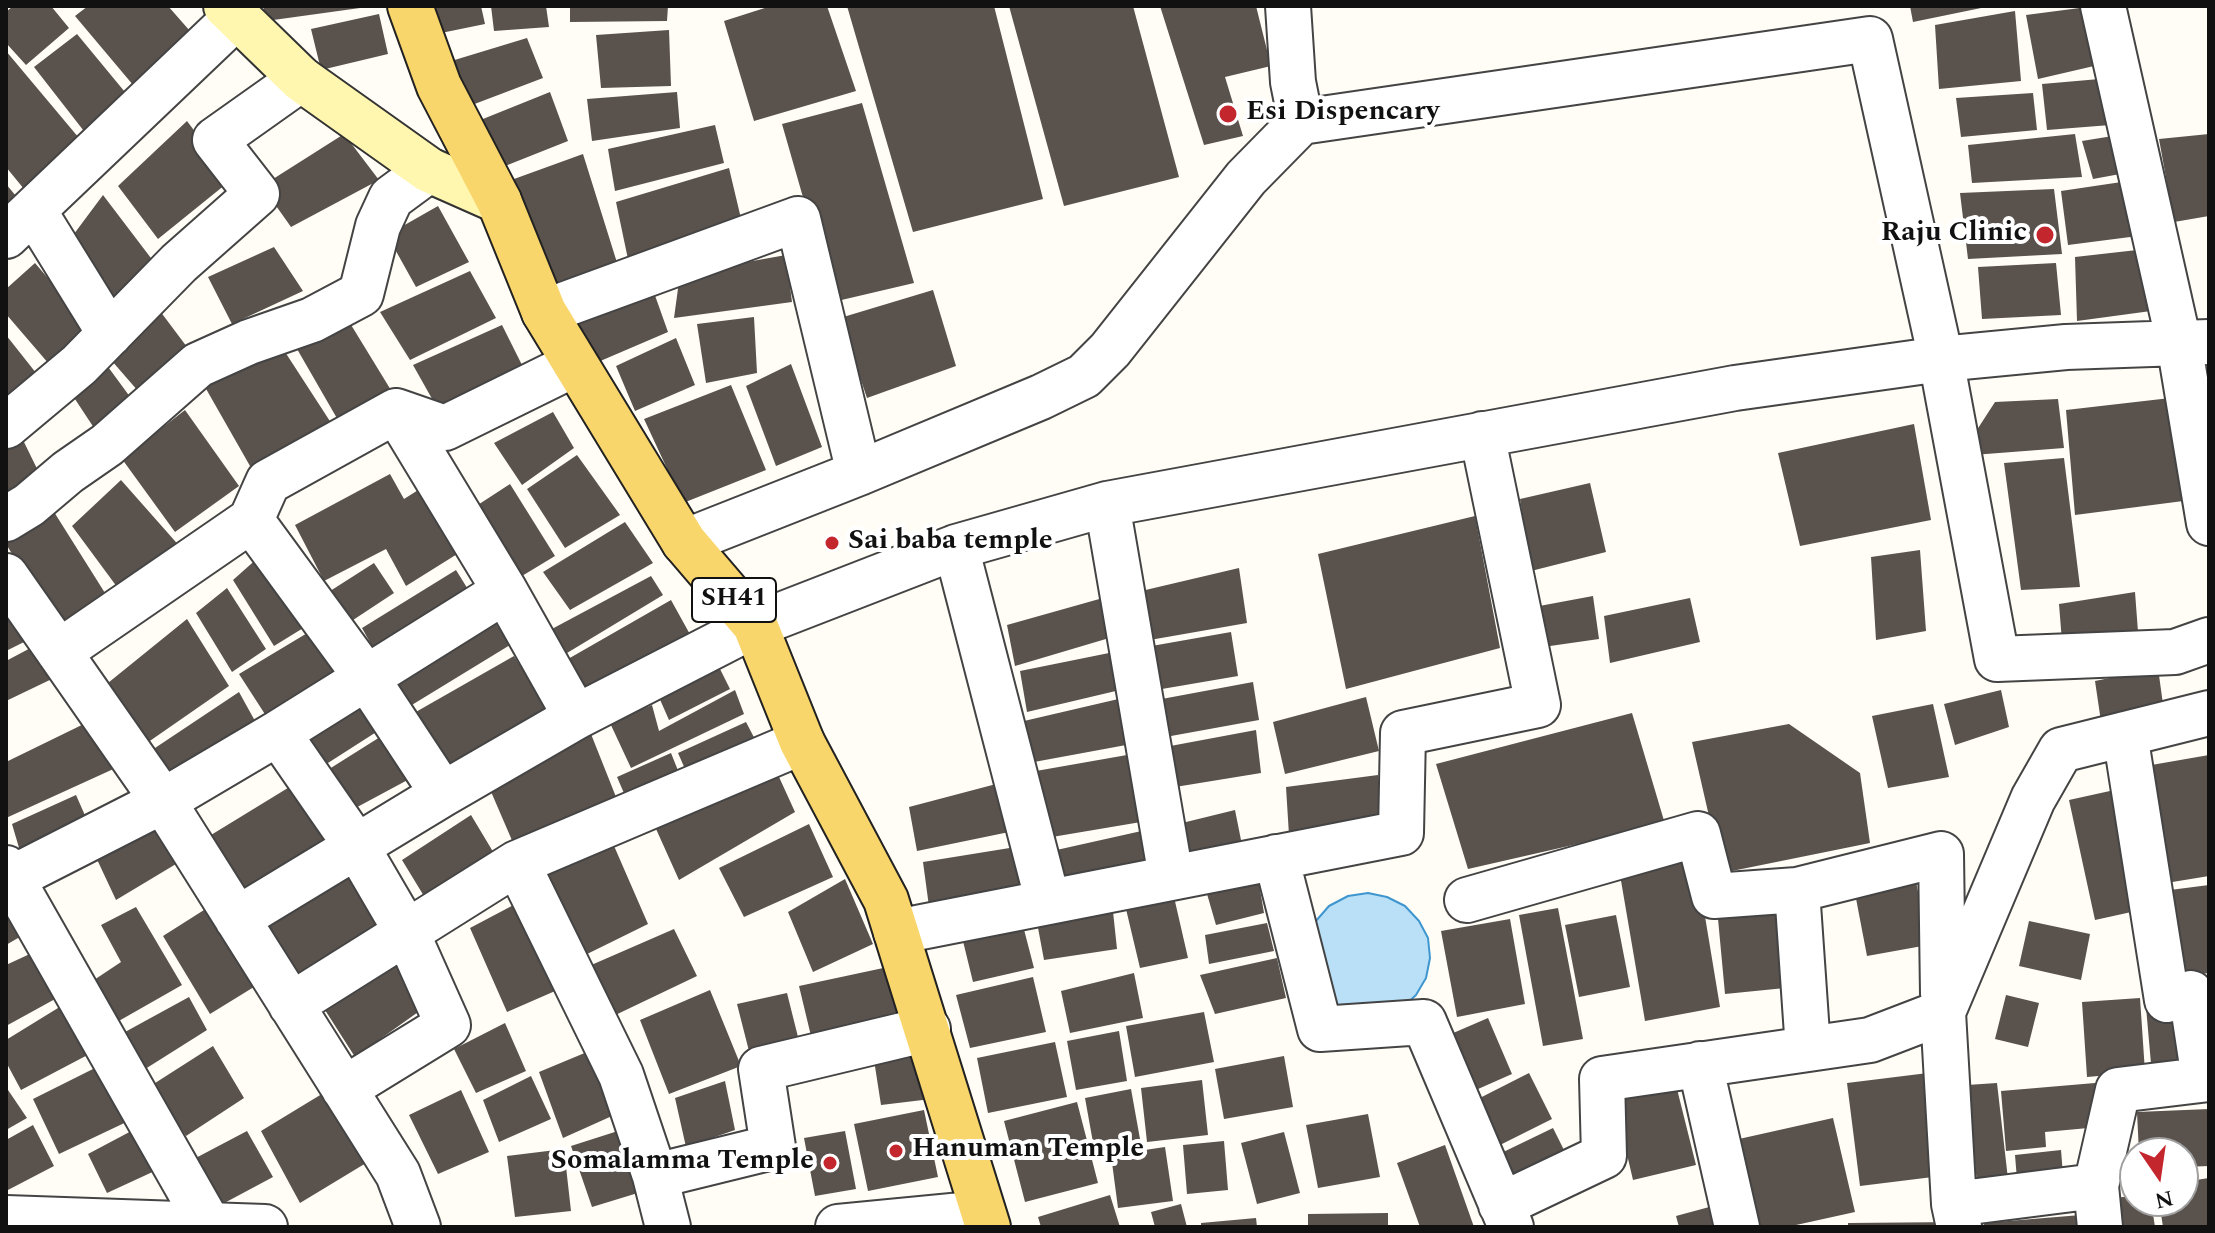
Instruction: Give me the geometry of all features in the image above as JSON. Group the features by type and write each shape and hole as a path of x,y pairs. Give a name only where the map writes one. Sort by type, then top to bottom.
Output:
{"main road":[{"name":"SH41","path":"410,6 439,86 499,201 544,312 684,542 755,625 802,742 886,900 985,1220"}],"street":[{"path":"1288,6 1293,82 1301,122"},
{"path":"2103,6 2194,342 2209,523"},
{"path":"110,334 20,224 232,11 301,79 429,170 499,201"},
{"path":"684,542 859,473 1084,376 1110,350 1246,178 1301,122 1866,22 1941,359 1997,659 2175,652 2209,640"},
{"path":"6,426 79,365 179,263 257,194 215,140 301,79"},
{"path":"6,519 107,445 198,365 249,342 312,320 361,294 378,226 391,198 429,170"},
{"path":"544,312 798,219 859,473"},
{"path":"237,919 576,717 755,625 956,547 1107,504 1735,388 1941,359 2066,347 2194,342"},
{"path":"59,652 251,520 268,482 396,411 445,428 575,364"},
{"path":"396,411 505,591 576,717"},
{"path":"896,932 1401,833 1403,733 1538,705 1482,434"},
{"path":"1107,504 1171,877"},
{"path":"251,520 366,677 443,794"},
{"path":"956,547 1048,902"},
{"path":"6,576 163,801 398,1174 418,1227"},
{"path":"209,1225 9,873 163,801 505,591"},
{"path":"1276,857 1320,1029 1424,1022 1506,1216 1604,1156 1602,1079 1870,1040 1943,1012 2033,799 2061,750 2209,713"},
{"path":"278,733 357,847 406,931 448,1025 344,1089"},
{"path":"1467,900 1698,834 1714,896 1797,890 1941,854 1943,1012 1957,1215 2098,1206 2118,1090 2206,1079 2191,993 2167,1000 2125,734"},
{"path":"291,1005 517,863 802,742"},
{"path":"517,863 621,1075 655,1176 668,1227"},
{"path":"1797,890 1808,1049"},
{"path":"655,1176 773,1147 761,1069 928,1029"},
{"path":"1700,1064 1737,1227"},
{"path":"6,1218 265,1227"},
{"path":"838,1227 985,1220"}],"water":[{"path":"1368,893 1387,897 1405,906 1419,921 1428,938 1430,958 1426,978 1416,995 1401,1009 1361,1018 1323,1000 1315,922 1329,906 1348,896"}],"building":[{"path":"13,6 51,6 69,28 26,65 6,43 6,12"},
{"path":"88,6 168,6 197,39 144,98 75,16"},
{"path":"263,6 360,6 360,8 266,21"},
{"path":"433,6 481,6 485,24 441,33"},
{"path":"491,6 546,6 549,27 494,31"},
{"path":"570,6 668,6 667,21 570,22"},
{"path":"771,6 827,6 856,91 754,121 724,21"},
{"path":"847,6 994,6 1043,199 913,232"},
{"path":"1009,6 1133,6 1179,177 1064,206"},
{"path":"1160,6 1256,6 1271,66 1225,77 1243,136 1204,145"},
{"path":"1910,6 1986,6 1986,7 1913,22"},
{"path":"2095,6 2107,63 2038,79 2026,15"},
{"path":"2015,11 2021,81 1939,89 1935,25"},
{"path":"379,14 388,54 321,70 311,29"},
{"path":"669,30 671,86 601,88 596,35"},
{"path":"77,34 134,103 94,144 34,67"},
{"path":"527,38 543,78 464,108 448,62"},
{"path":"6,51 84,144 33,200 6,167"},
{"path":"2111,78 2123,124 2047,130 2042,84"},
{"path":"550,92 568,141 490,172 473,123"},
{"path":"677,92 680,128 592,141 587,99"},
{"path":"2033,93 2037,130 1961,137 1956,98"},
{"path":"862,103 914,283 833,302 782,124"},
{"path":"187,121 231,180 158,239 118,186"},
{"path":"715,125 724,163 615,191 608,149"},
{"path":"344,134 379,180 291,227 262,186"},
{"path":"2075,134 2082,177 1972,183 1968,145"},
{"path":"2125,134 2131,172 2093,179 2082,141"},
{"path":"2209,134 2209,216 2174,222 2159,139"},
{"path":"583,154 619,269 551,298 503,183"},
{"path":"729,168 743,227 629,264 616,202"},
{"path":"2135,180 2138,236 2068,245 2061,191"},
{"path":"6,184 26,208 6,226"},
{"path":"2054,189 2062,254 1968,259 1960,193"},
{"path":"103,195 160,270 110,310 68,242"},
{"path":"438,206 469,262 416,287 387,235"},
{"path":"274,247 303,291 232,324 208,277"},
{"path":"2146,249 2151,311 2077,321 2075,257"},
{"path":"786,255 792,302 674,318 680,274"},
{"path":"35,263 92,330 49,364 6,314 6,289"},
{"path":"2056,263 2061,315 1982,319 1978,267"},
{"path":"470,271 496,318 410,360 380,312"},
{"path":"652,287 668,332 598,362 576,318"},
{"path":"933,290 956,366 867,398 840,318"},
{"path":"157,307 196,359 145,399 105,353"},
{"path":"345,315 397,400 342,427 293,342"},
{"path":"754,317 757,373 706,383 697,324"},
{"path":"502,325 528,377 440,413 413,365"},
{"path":"6,335 40,378 6,408"},
{"path":"276,338 335,429 254,473 201,380"},
{"path":"676,338 695,385 635,411 616,366"},
{"path":"103,360 136,405 98,434 71,393"},
{"path":"791,364 822,447 776,466 746,386"},
{"path":"731,385 766,470 683,503 644,419"},
{"path":"2179,397 2191,500 2075,515 2066,410"},
{"path":"2058,399 2064,448 1960,456 1995,402"},
{"path":"185,410 239,486 175,532 122,459"},
{"path":"553,412 574,448 522,485 494,443"},
{"path":"1914,424 1931,520 1800,546 1778,453"},
{"path":"23,440 45,485 6,512 6,450"},
{"path":"577,455 620,515 565,548 527,489"},
{"path":"2064,458 2080,587 2021,590 2004,463"},
{"path":"390,474 404,499 423,487 462,551 406,586 386,549 324,581 295,525"},
{"path":"121,480 182,549 123,595 72,526"},
{"path":"1590,483 1606,552 1531,571 1520,499"},
{"path":"510,484 555,556 512,582 467,512"},
{"path":"49,504 110,601 60,632 6,544 6,527"},
{"path":"1475,516 1500,648 1346,689 1318,554"},
{"path":"625,522 653,563 570,610 543,572"},
{"path":"269,548 313,622 274,646 233,580"},
{"path":"1920,550 1926,631 1876,640 1871,557"},
{"path":"374,563 394,593 347,624 327,593"},
{"path":"1239,568 1247,623 1144,641 1137,592"},
{"path":"456,570 474,599 378,657 362,628"},
{"path":"651,576 663,595 567,653 550,630"},
{"path":"227,588 266,649 232,672 196,613"},
{"path":"2135,592 2139,645 2063,654 2059,604"},
{"path":"1110,596 1116,636 1015,666 1007,625"},
{"path":"1593,596 1599,639 1543,647 1534,607"},
{"path":"6,598 32,638 6,651"},
{"path":"1690,598 1700,642 1610,663 1604,616"},
{"path":"671,600 697,647 591,707 568,659"},
{"path":"489,613 510,645 402,711 385,681"},
{"path":"187,619 229,686 144,745 103,687"},
{"path":"319,626 351,674 270,722 239,674"},
{"path":"1231,632 1238,676 1156,690 1146,647"},
{"path":"38,644 56,677 6,701 6,661"},
{"path":"1114,652 1120,690 1027,712 1020,671"},
{"path":"514,656 553,716 448,778 407,717"},
{"path":"717,663 730,689 669,720 658,695"},
{"path":"2158,668 2166,726 2104,742 2095,681"},
{"path":"1253,682 1259,720 1160,738 1151,701"},
{"path":"735,690 744,714 631,768 610,723 652,705 659,731"},
{"path":"2001,690 2009,727 1955,745 1944,704"},
{"path":"239,692 260,730 170,789 149,752"},
{"path":"361,694 381,729 317,770 295,737"},
{"path":"1127,697 1137,743 1034,762 1024,721"},
{"path":"1366,697 1379,751 1285,774 1273,722"},
{"path":"1933,704 1949,777 1888,788 1872,716"},
{"path":"1632,713 1665,824 1468,869 1436,764"},
{"path":"92,720 120,766 6,818 6,762"},
{"path":"746,722 759,747 689,778 678,753"},
{"path":"1789,724 1860,773 1870,843 1722,873 1692,742"},
{"path":"1256,730 1261,773 1169,788 1165,747"},
{"path":"388,732 415,776 348,812 326,771"},
{"path":"591,734 620,807 517,852 489,787"},
{"path":"671,753 683,783 630,807 617,777"},
{"path":"1127,755 1141,822 1052,837 1036,771"},
{"path":"2209,755 2209,876 2160,884 2140,767"},
{"path":"774,766 795,812 679,880 652,820"},
{"path":"1378,775 1381,823 1289,835 1286,787"},
{"path":"296,783 330,835 245,888 211,835"},
{"path":"1000,783 1014,831 917,851 909,807"},
{"path":"2119,789 2145,909 2095,920 2069,800"},
{"path":"76,795 91,829 22,858 12,824"},
{"path":"1235,810 1243,850 1189,864 1182,823"},
{"path":"471,815 498,860 430,906 402,860"},
{"path":"159,821 181,861 116,900 94,853"},
{"path":"809,824 833,877 744,917 719,868"},
{"path":"1146,830 1157,873 1062,890 1052,851"},
{"path":"611,839 648,924 579,958 544,867"},
{"path":"1022,846 1032,895 930,914 923,862"},
{"path":"1695,856 1720,1007 1645,1021 1619,869"},
{"path":"352,869 385,923 300,978 264,920"},
{"path":"1257,872 1264,913 1216,925 1205,887"},
{"path":"1915,876 1928,945 1867,956 1854,888"},
{"path":"845,879 873,944 813,972 788,912"},
{"path":"2209,885 2209,973 2181,977 2170,890"},
{"path":"6,886 30,931 6,945"},
{"path":"1174,897 1188,958 1140,968 1126,909"},
{"path":"523,900 562,988 507,1012 470,928"},
{"path":"1112,902 1117,949 1044,960 1036,917"},
{"path":"1778,902 1785,988 1725,994 1717,908"},
{"path":"215,903 262,982 210,1014 163,936"},
{"path":"136,907 182,985 117,1022 94,980 121,962 101,925"},
{"path":"1558,908 1583,1039 1543,1046 1519,915"},
{"path":"1616,915 1630,987 1579,997 1565,925"},
{"path":"1021,918 1034,968 973,982 961,933"},
{"path":"1510,919 1525,1004 1457,1017 1441,931"},
{"path":"2029,921 2090,934 2081,980 2019,966"},
{"path":"1267,923 1274,951 1209,964 1205,935"},
{"path":"674,929 697,976 607,1019 589,966"},
{"path":"45,947 66,993 6,1026 6,965"},
{"path":"399,955 428,1005 355,1057 325,1010"},
{"path":"1277,958 1286,998 1215,1014 1200,975"},
{"path":"888,967 906,1018 811,1036 799,986"},
{"path":"1134,973 1143,1018 1070,1033 1061,991"},
{"path":"1033,977 1046,1032 970,1048 956,995"},
{"path":"710,990 741,1066 669,1094 640,1020"},
{"path":"787,993 800,1045 750,1055 737,1004"},
{"path":"2006,995 2039,1003 2028,1047 1995,1039"},
{"path":"189,997 207,1030 142,1071 125,1032"},
{"path":"2140,998 2145,1072 2087,1077 2082,1002"},
{"path":"71,1000 99,1049 21,1090 6,1062 6,1040"},
{"path":"2187,1003 2194,1071 2152,1075 2146,1007"},
{"path":"1204,1012 1214,1062 1135,1077 1126,1026"},
{"path":"1488,1018 1512,1074 1469,1093 1444,1037"},
{"path":"505,1023 526,1071 476,1093 454,1049"},
{"path":"1119,1031 1127,1081 1076,1090 1067,1041"},
{"path":"1055,1042 1067,1097 988,1113 977,1058"},
{"path":"213,1046 244,1098 186,1136 152,1085"},
{"path":"921,1048 931,1099 881,1105 874,1060"},
{"path":"587,1052 612,1116 563,1138 539,1072"},
{"path":"1284,1056 1293,1107 1224,1119 1215,1069"},
{"path":"107,1062 137,1117 59,1154 33,1099"},
{"path":"1936,1072 1949,1175 1860,1186 1847,1083"},
{"path":"1529,1073 1552,1119 1490,1150 1468,1104"},
{"path":"531,1076 551,1119 499,1142 483,1100"},
{"path":"1202,1080 1208,1135 1147,1142 1141,1088"},
{"path":"725,1081 735,1130 686,1147 675,1098"},
{"path":"1997,1083 2008,1179 1977,1183 1967,1085"},
{"path":"2095,1083 2099,1127 2045,1132 2046,1147 2006,1151 2001,1091"},
{"path":"1676,1085 1696,1165 1633,1180 1614,1099"},
{"path":"335,1086 376,1157 300,1203 261,1131"},
{"path":"6,1087 27,1118 6,1130"},
{"path":"1131,1089 1140,1139 1094,1148 1085,1098"},
{"path":"461,1090 489,1152 438,1174 409,1115"},
{"path":"1077,1102 1098,1183 1025,1202 1004,1121"},
{"path":"2209,1109 2209,1166 2199,1166 2199,1137 2138,1137 2137,1112"},
{"name":"Hanuman Temple","path":"924,1110 938,1177 868,1191 854,1124"},
{"path":"1368,1114 1380,1177 1318,1188 1306,1125"},
{"path":"1833,1118 1855,1212 1787,1227 1750,1227 1730,1141"},
{"path":"33,1125 54,1166 6,1191 6,1140"},
{"path":"137,1128 159,1169 107,1193 88,1154"},
{"path":"1553,1128 1569,1160 1508,1188 1493,1157"},
{"path":"621,1130 641,1192 592,1207 571,1146"},
{"path":"247,1131 273,1177 215,1208 190,1161"},
{"name":"Somalamma Temple","path":"845,1131 856,1189 815,1196 804,1138"},
{"path":"1284,1132 1300,1193 1257,1204 1241,1143"},
{"path":"1224,1141 1228,1190 1187,1194 1183,1145"},
{"path":"1445,1145 1474,1227 1420,1227 1397,1163"},
{"path":"1165,1147 1173,1201 1118,1208 1111,1155"},
{"path":"564,1149 571,1211 515,1217 507,1156"},
{"path":"2061,1150 2064,1187 2018,1192 2015,1155"},
{"path":"2209,1178 2209,1225 2163,1227 2161,1217 2199,1217 2199,1180"},
{"path":"1110,1195 1120,1227 1041,1227 1038,1217"},
{"path":"1181,1204 1187,1227 1155,1227 1151,1212"},
{"path":"1713,1206 1718,1227 1679,1227 1676,1216"},
{"path":"1388,1213 1388,1227 1308,1227 1308,1214"},
{"path":"2093,1214 2095,1227 1984,1227 1984,1223"},
{"path":"2120,1217 2153,1217 2155,1227 2121,1227"},
{"path":"1256,1218 1257,1227 1201,1227 1201,1223"},
{"path":"1957,1222 1957,1227 1848,1227 1848,1223"}],"place":[{"name":"Esi Dispencary","path":"1228,114"},
{"name":"Raju Clinic","path":"2045,235"},
{"name":"Sai baba temple","path":"832,543"},
{"name":"Hanuman Temple","path":"896,1151"},
{"name":"Somalamma Temple","path":"830,1163"}]}
